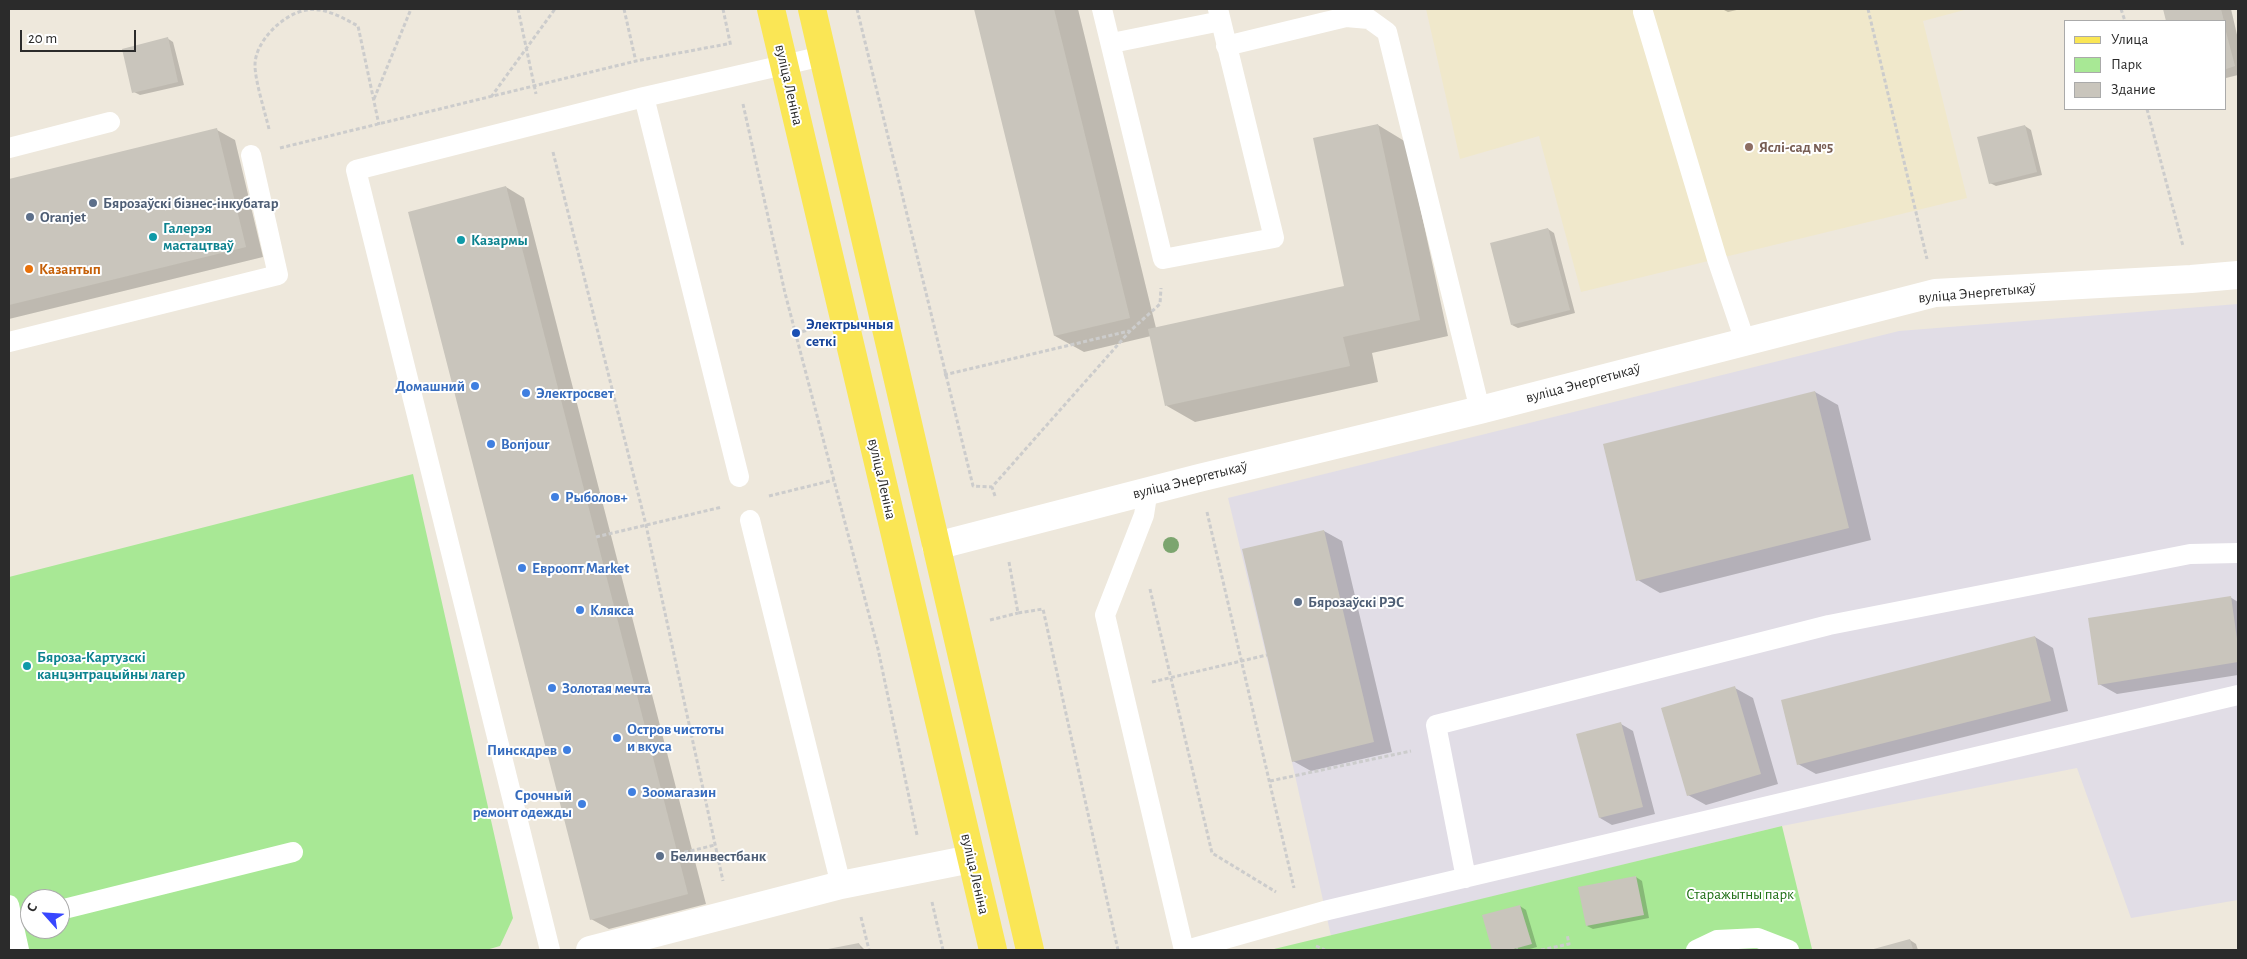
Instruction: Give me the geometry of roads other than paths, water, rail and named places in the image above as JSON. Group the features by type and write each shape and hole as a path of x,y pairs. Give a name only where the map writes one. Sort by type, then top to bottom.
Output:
{"main road":[{"name":"вуліца Леніна","path":"771,9 993,950"},
{"path":"812,9 1030,950"},
{"path":"900,556 936,546"},
{"path":"971,859 1008,852"}],"street":[{"name":"вуліца Энергетыкаў","path":"936,546 1144,491 1480,410 1935,293 2238,275"},
{"path":"590,950 842,885 971,859"}],"lane":[{"path":"1102,9 1112,43 1163,259 1274,238 1219,15 1112,43"},
{"path":"1643,12 1717,259 1745,341"},
{"path":"1226,46 1346,17 1369,19 1387,32 1480,410"},
{"path":"550,950 356,170 644,97 823,56"},
{"path":"644,97 739,477"},
{"path":"9,148 110,122"},
{"path":"9,342 278,275 251,155"},
{"path":"1144,491 1146,502 1144,515 1105,615 1185,950 1300,912 1324,911 2238,695"},
{"path":"750,520 842,885"},
{"path":"1466,878 1436,725 1829,625 2190,554 2238,554"},
{"path":"70,908 293,852"},
{"path":"15,917 19,950"},
{"path":"1696,950 1717,940 1758,938 1789,950"}],"place":[{"name":"Яслі-сад №5","path":"1749,147"},
{"name":"Бярозаўскі бізнес-інкубатар","path":"93,203"},
{"name":"Oranjet","path":"30,217"},
{"name":"Галерэя мастацтваў","path":"153,237"},
{"name":"Казармы","path":"461,240"},
{"name":"Казантып","path":"29,269"},
{"name":"Электрычныя сеткі","path":"796,333"},
{"name":"Домашний","path":"475,386"},
{"name":"Электросвет","path":"526,393"},
{"name":"Bonjour","path":"491,444"},
{"name":"Рыболов+","path":"555,497"},
{"name":"Евроопт Market","path":"522,568"},
{"name":"Бярозаўскі РЭС","path":"1298,602"},
{"name":"Клякса","path":"580,610"},
{"name":"Бяроза-Картузскі канцэнтрацыйны лагер","path":"27,666"},
{"name":"Золотая мечта","path":"552,688"},
{"name":"Остров чистоты и вкуса","path":"617,738"},
{"name":"Пинскдрев","path":"567,750"},
{"name":"Зоомагазин","path":"632,792"},
{"name":"Срочный ремонт одежды","path":"582,804"},
{"name":"Белинвестбанк","path":"660,856"}],"park label":[{"name":"Старажытны парк","path":"1740,894"}]}
